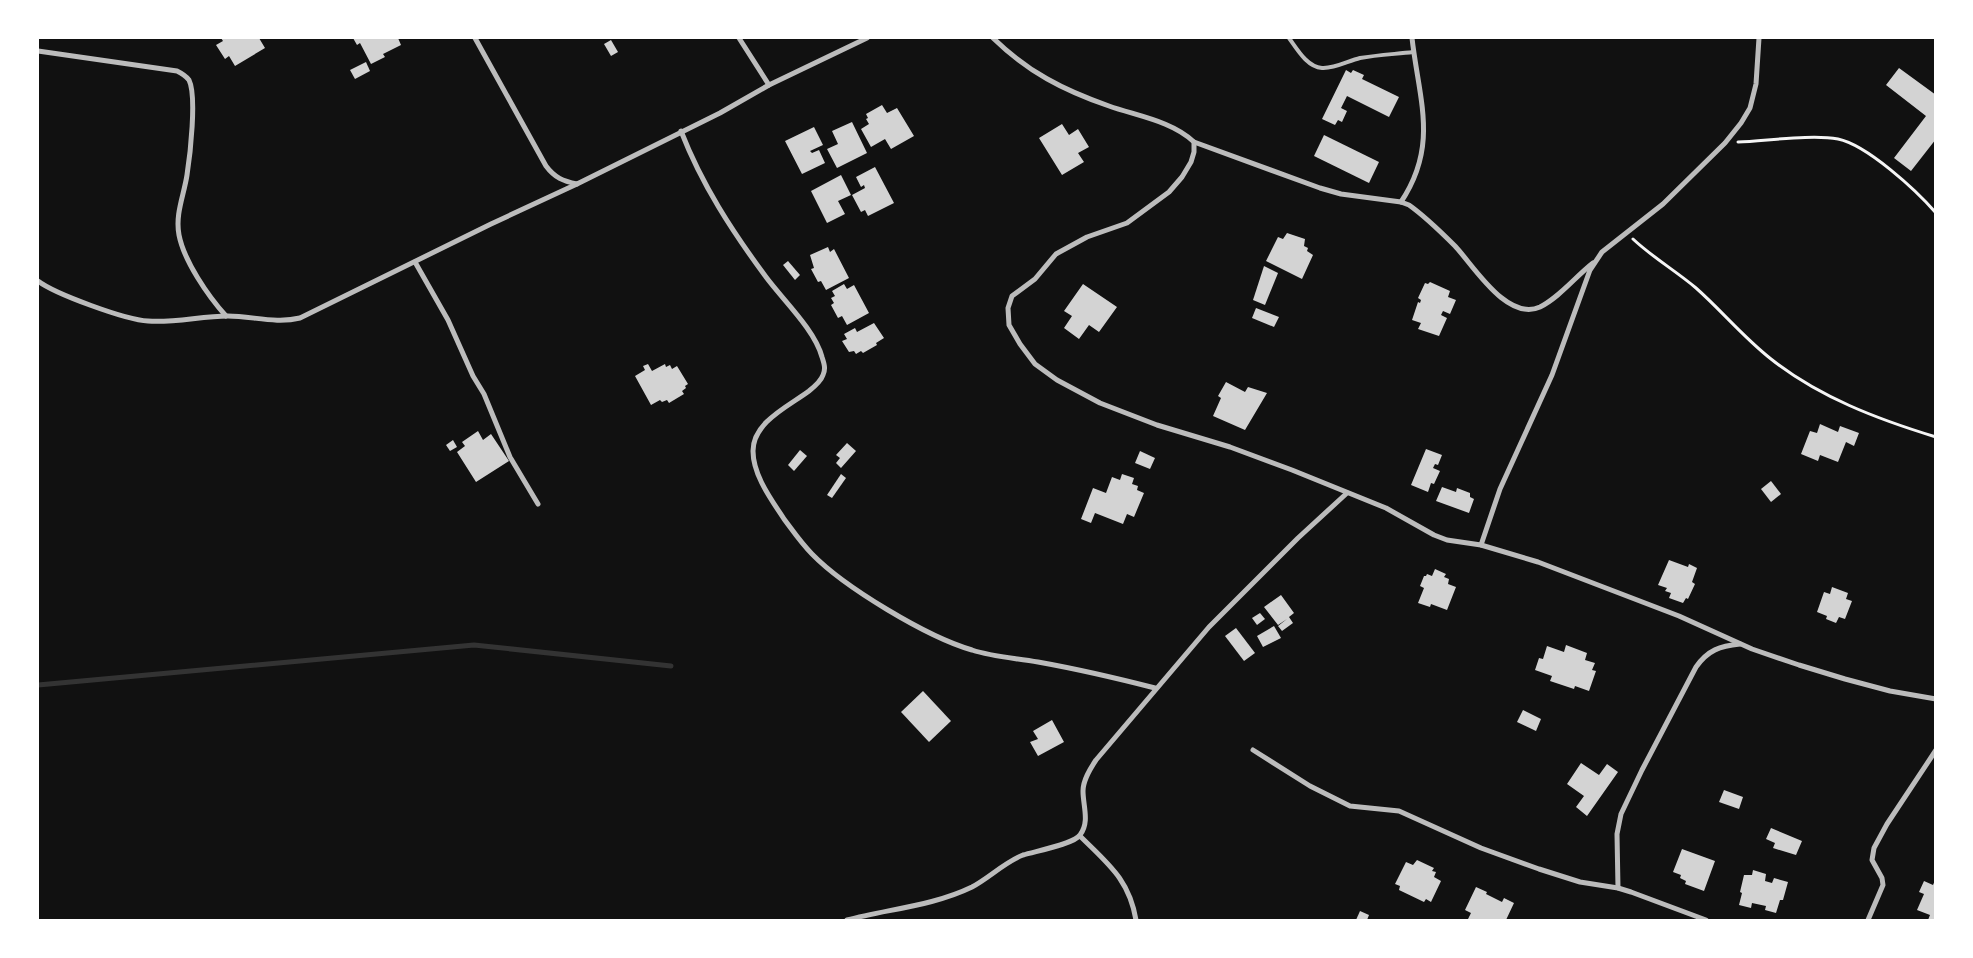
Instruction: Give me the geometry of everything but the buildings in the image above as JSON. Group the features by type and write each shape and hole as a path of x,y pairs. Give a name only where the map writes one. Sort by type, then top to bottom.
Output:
{"street":[{"path":"475,38 546,166 553,175 562,180 577,184"},
{"path":"739,38 769,85"},
{"path":"38,281 65,295 116,314 146,321 187,320 226,316 277,321 300,318 577,184 720,113 769,85 867,38"},
{"path":"993,38 1008,53 1034,72 1068,90 1175,128 1194,142 1289,178 1327,190 1364,198 1401,202 1416,210 1450,241 1490,288 1505,300 1522,308 1539,307 1555,296 1663,204 1725,143 1742,123 1750,108 1756,84 1759,38"},
{"path":"1401,202 1413,184 1420,166 1424,139 1412,38"},
{"path":"38,51 177,72 183,74 189,80 192,92 192,111 187,174 177,218 179,236 202,284 226,316"},
{"path":"681,131 692,160 716,206 768,280 798,316 821,354 825,366 823,376 814,387 756,434 753,449 754,462 763,484 786,521 807,548 833,572 855,588 944,640 992,656 1072,669 1156,688"},
{"path":"1194,142 1191,162 1170,192 1127,223 1087,237 1056,254 1035,279 1012,296 1008,308 1009,325 1035,364 1057,380 1100,403 1157,425 1262,458 1386,508 1434,535 1447,540 1480,545 1538,562 1679,616 1742,644 1845,679 1890,691 1936,699"},
{"path":"1480,545 1500,489 1548,383 1590,270 1596,260"},
{"path":"415,262 448,320 473,376 484,394 510,457 538,504"},
{"path":"847,920 949,896 972,887 1020,856 1074,841 1080,836 1086,812 1083,790 1088,773 1096,760 1209,627 1298,538 1347,493"},
{"path":"1618,888 1619,823 1642,770 1703,657 1713,649 1742,644"},
{"path":"1253,750 1310,786 1350,806 1399,811 1481,848 1538,869 1580,882 1618,888 1706,920"},
{"path":"1868,920 1883,885 1882,878 1872,860 1874,848 1887,824 1936,750"},
{"path":"1080,836 1119,876 1128,889 1134,905 1136,920"}],"lane":[{"path":"1289,38 1304,58 1314,66 1322,68 1375,56 1414,52"}],"path":[{"path":"1725,143 1805,138 1840,139 1871,156 1912,188 1936,213"},
{"path":"1627,233 1686,280 1737,330 1789,372 1858,410 1884,421 1936,437"}],"waterway":[{"path":"38,685 474,645 671,666"}]}
